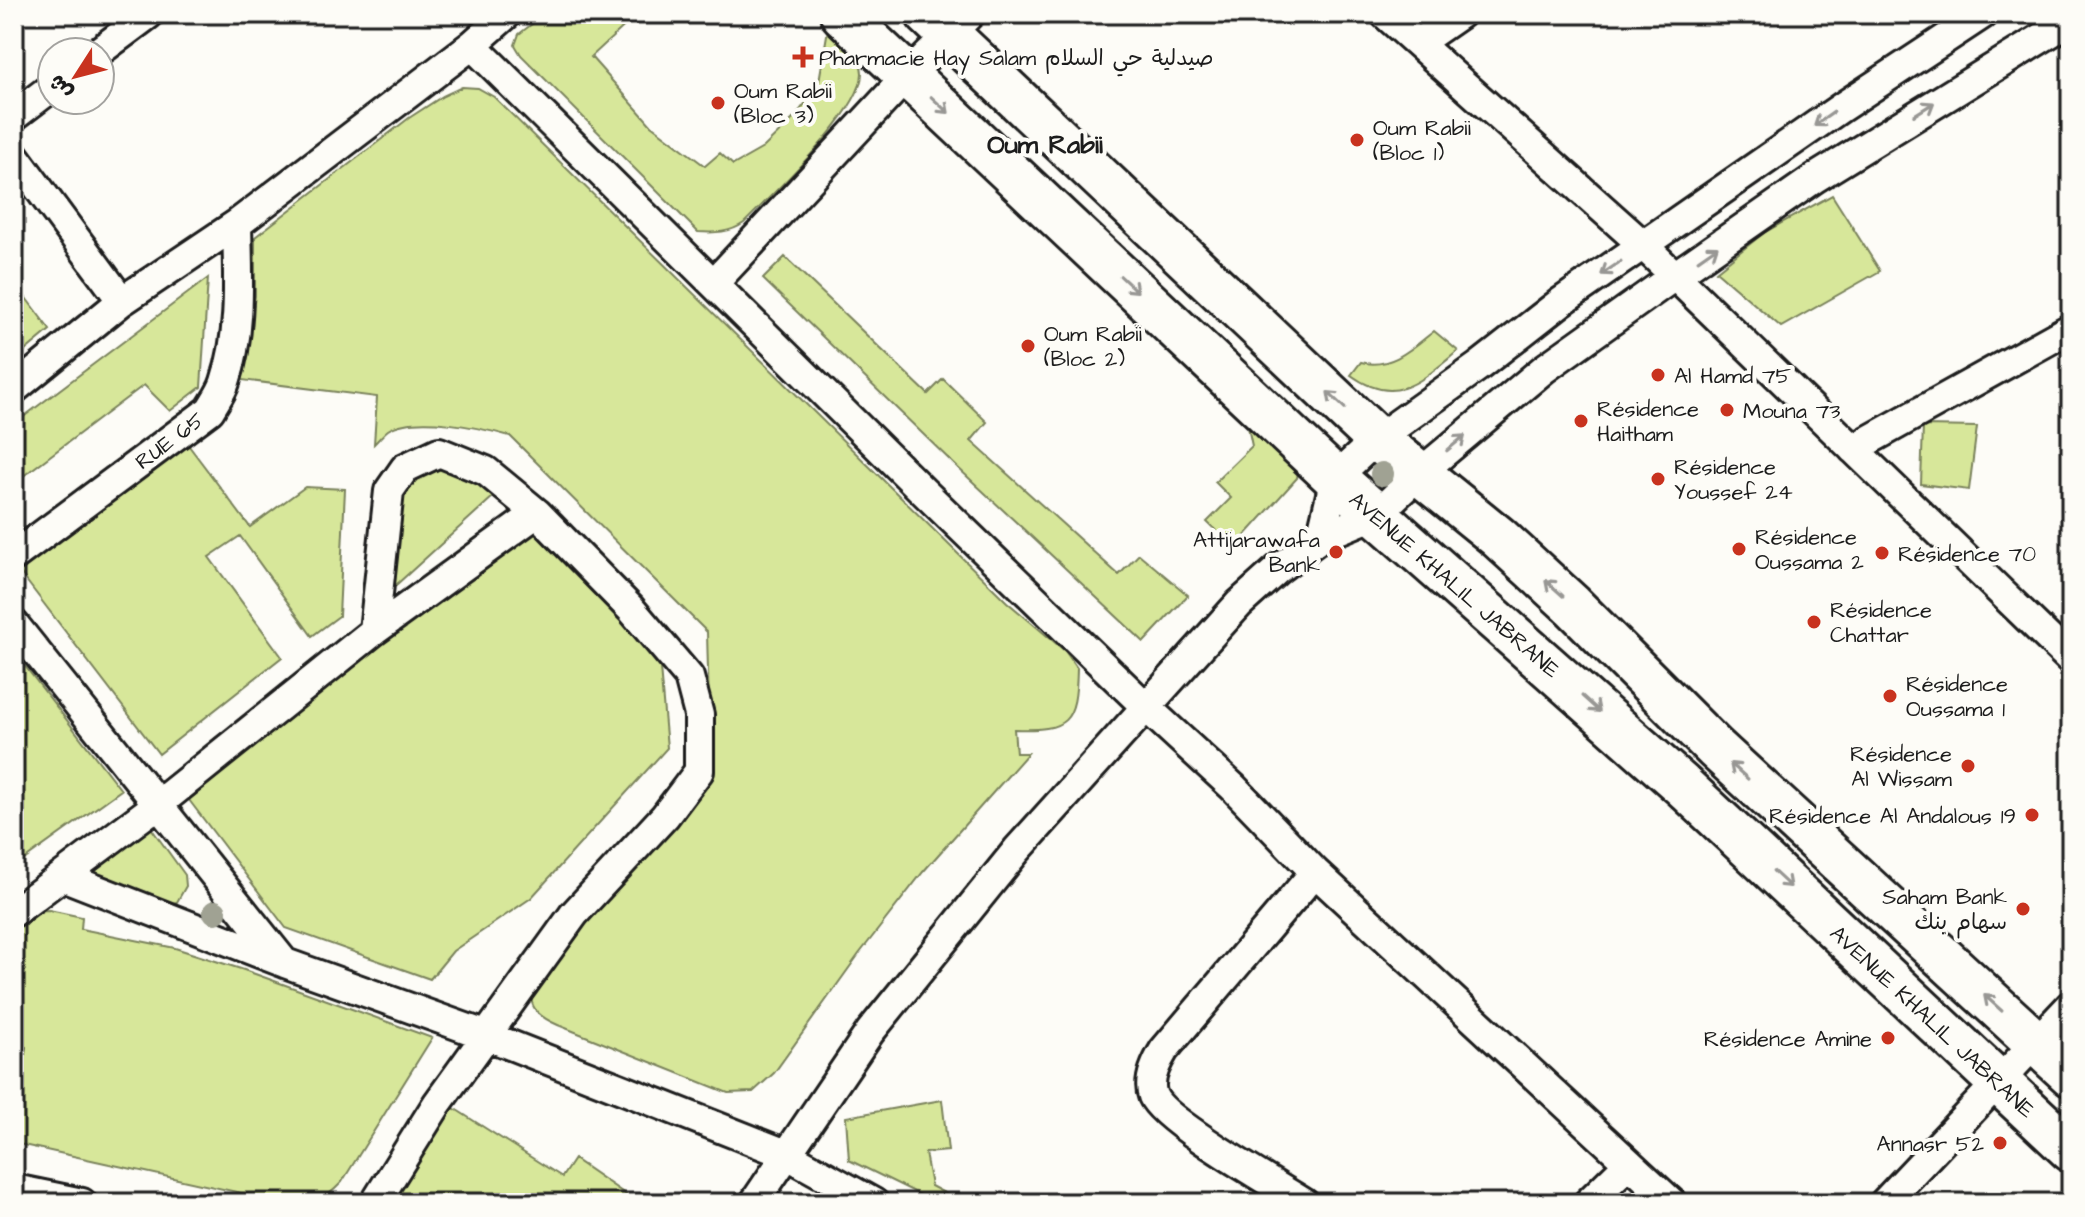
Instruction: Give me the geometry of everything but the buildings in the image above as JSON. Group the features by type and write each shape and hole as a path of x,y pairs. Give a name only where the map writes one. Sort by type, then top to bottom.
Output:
{"main road":[{"name":"AVENUE KHALIL JABRANE","path":"842,14 1335,478 1683,786 2071,1150"},
{"path":"949,21 1377,439 1498,537 1572,605 1715,748 2071,1075"}],"street":[{"path":"116,39 149,14"},
{"path":"14,389 122,301 237,224 472,45 507,14"},
{"path":"1385,14 1643,245 2071,660"},
{"path":"1418,43 1460,14"},
{"path":"1321,537 1335,478 1377,439 1561,302 1855,98 1983,14"},
{"path":"754,1203 889,1007 1017,850 1239,604 1278,569 1321,537 1377,514 1420,473 1544,369 1673,277 1815,178 2071,20"},
{"path":"714,283 908,75 949,21"},
{"path":"472,45 923,491 1233,787 1315,872 1499,1039 1672,1203"},
{"path":"14,116 36,99"},
{"path":"14,155 122,301"},
{"name":"RUE 65","path":"14,556 210,410 225,384 231,354 238,298 237,224"},
{"path":"1853,449 2071,328"},
{"path":"374,631 389,491 405,468 439,452 486,471 537,513 631,609 689,677 699,715 699,771 665,816 574,914 437,1104 375,1203"},
{"path":"14,912 157,805 374,631 537,513"},
{"path":"14,624 285,963"},
{"path":"1304,1203 1171,1118 1153,1096 1153,1069 1164,1050 1315,872"},
{"path":"62,876 285,963 485,1035 786,1154 874,1203"},
{"path":"1884,1203 2071,1005"},
{"path":"1588,1203 1629,1163"},
{"path":"14,1189 82,1203"}],"green space":[{"path":"545,14 629,14 633,18 591,57 651,125 705,166 720,153 733,165 763,148 793,119 818,87 828,29 854,54 862,73 848,109 832,130 744,223 722,232 698,232 521,55 515,45 519,34"},
{"path":"462,87 478,88 494,97 1007,602 1065,651 1077,668 1074,701 1065,720 1046,728 1014,729 1016,753 1028,753 923,872 859,954 774,1073 753,1092 728,1093 558,1025 538,1013 531,998 532,992 710,748 707,632 510,436 448,424 414,423 388,430 374,444 377,397 242,380 255,296 255,237 409,118"},
{"path":"1832,195 1880,271 1781,327 1716,271 1765,232"},
{"path":"785,257 928,394 943,379 987,422 971,441 1119,575 1139,554 1188,595 1144,642 763,279"},
{"path":"208,278 201,387 170,411 144,385 14,483 14,424"},
{"path":"14,282 50,330 14,360"},
{"path":"1434,331 1458,351 1408,387 1382,389 1367,385 1351,375 1361,362 1372,364 1391,360"},
{"path":"1244,408 1299,468 1297,478 1234,548 1207,522 1231,498 1215,482 1252,446"},
{"path":"1923,426 1977,427 1969,490 1921,484"},
{"path":"186,442 250,527 305,487 345,489 339,616 312,636 240,536 209,557 282,657 159,754 19,571"},
{"path":"441,466 474,478 494,496 396,585 391,578 399,497 414,476"},
{"path":"534,529 628,628 660,668 667,748 531,898 453,951 430,979 286,928 189,800 362,655"},
{"path":"14,652 121,790 14,867"},
{"path":"149,825 185,875 186,886 177,902 169,904 85,871"},
{"path":"49,910 82,917 81,929 175,948 432,1038 342,1182 323,1198 312,1202 287,1203 14,1143 26,1047 14,1045 14,925 32,911"},
{"path":"942,1100 948,1151 925,1153 931,1186 963,1203 937,1203 849,1160 846,1117"},
{"path":"449,1105 562,1177 574,1159 638,1203 385,1203"}],"place":[{"name":"Pharmacie Hay Salam صيدلية حي السلام","path":"803,57"},
{"name":"Oum Rabii (Bloc 3)","path":"718,103"},
{"name":"Oum Rabii (Bloc 1)","path":"1357,140"},
{"name":"Oum Rabii (Bloc 2)","path":"1028,346"},
{"name":"Al Hamd 75","path":"1658,375"},
{"name":"Mouna 73","path":"1727,410"},
{"name":"Résidence Haitham","path":"1581,421"},
{"name":"Résidence Youssef 24","path":"1658,479"},
{"name":"Résidence Oussama 2","path":"1739,549"},
{"name":"Attijarawafa Bank","path":"1336,552"},
{"name":"Résidence 70","path":"1882,553"},
{"name":"Résidence Chattar","path":"1814,622"},
{"name":"Résidence Oussama 1","path":"1890,696"},
{"name":"Résidence Al Wissam","path":"1968,766"},
{"name":"Résidence Al Andalous 19","path":"2032,815"},
{"name":"Saham Bank سهام بنك","path":"2023,909"},
{"name":"Résidence Amine","path":"1888,1038"},
{"name":"Annasr 52","path":"2000,1143"}],"district":[{"name":"Oum Rabii","path":"1045,144"}]}
